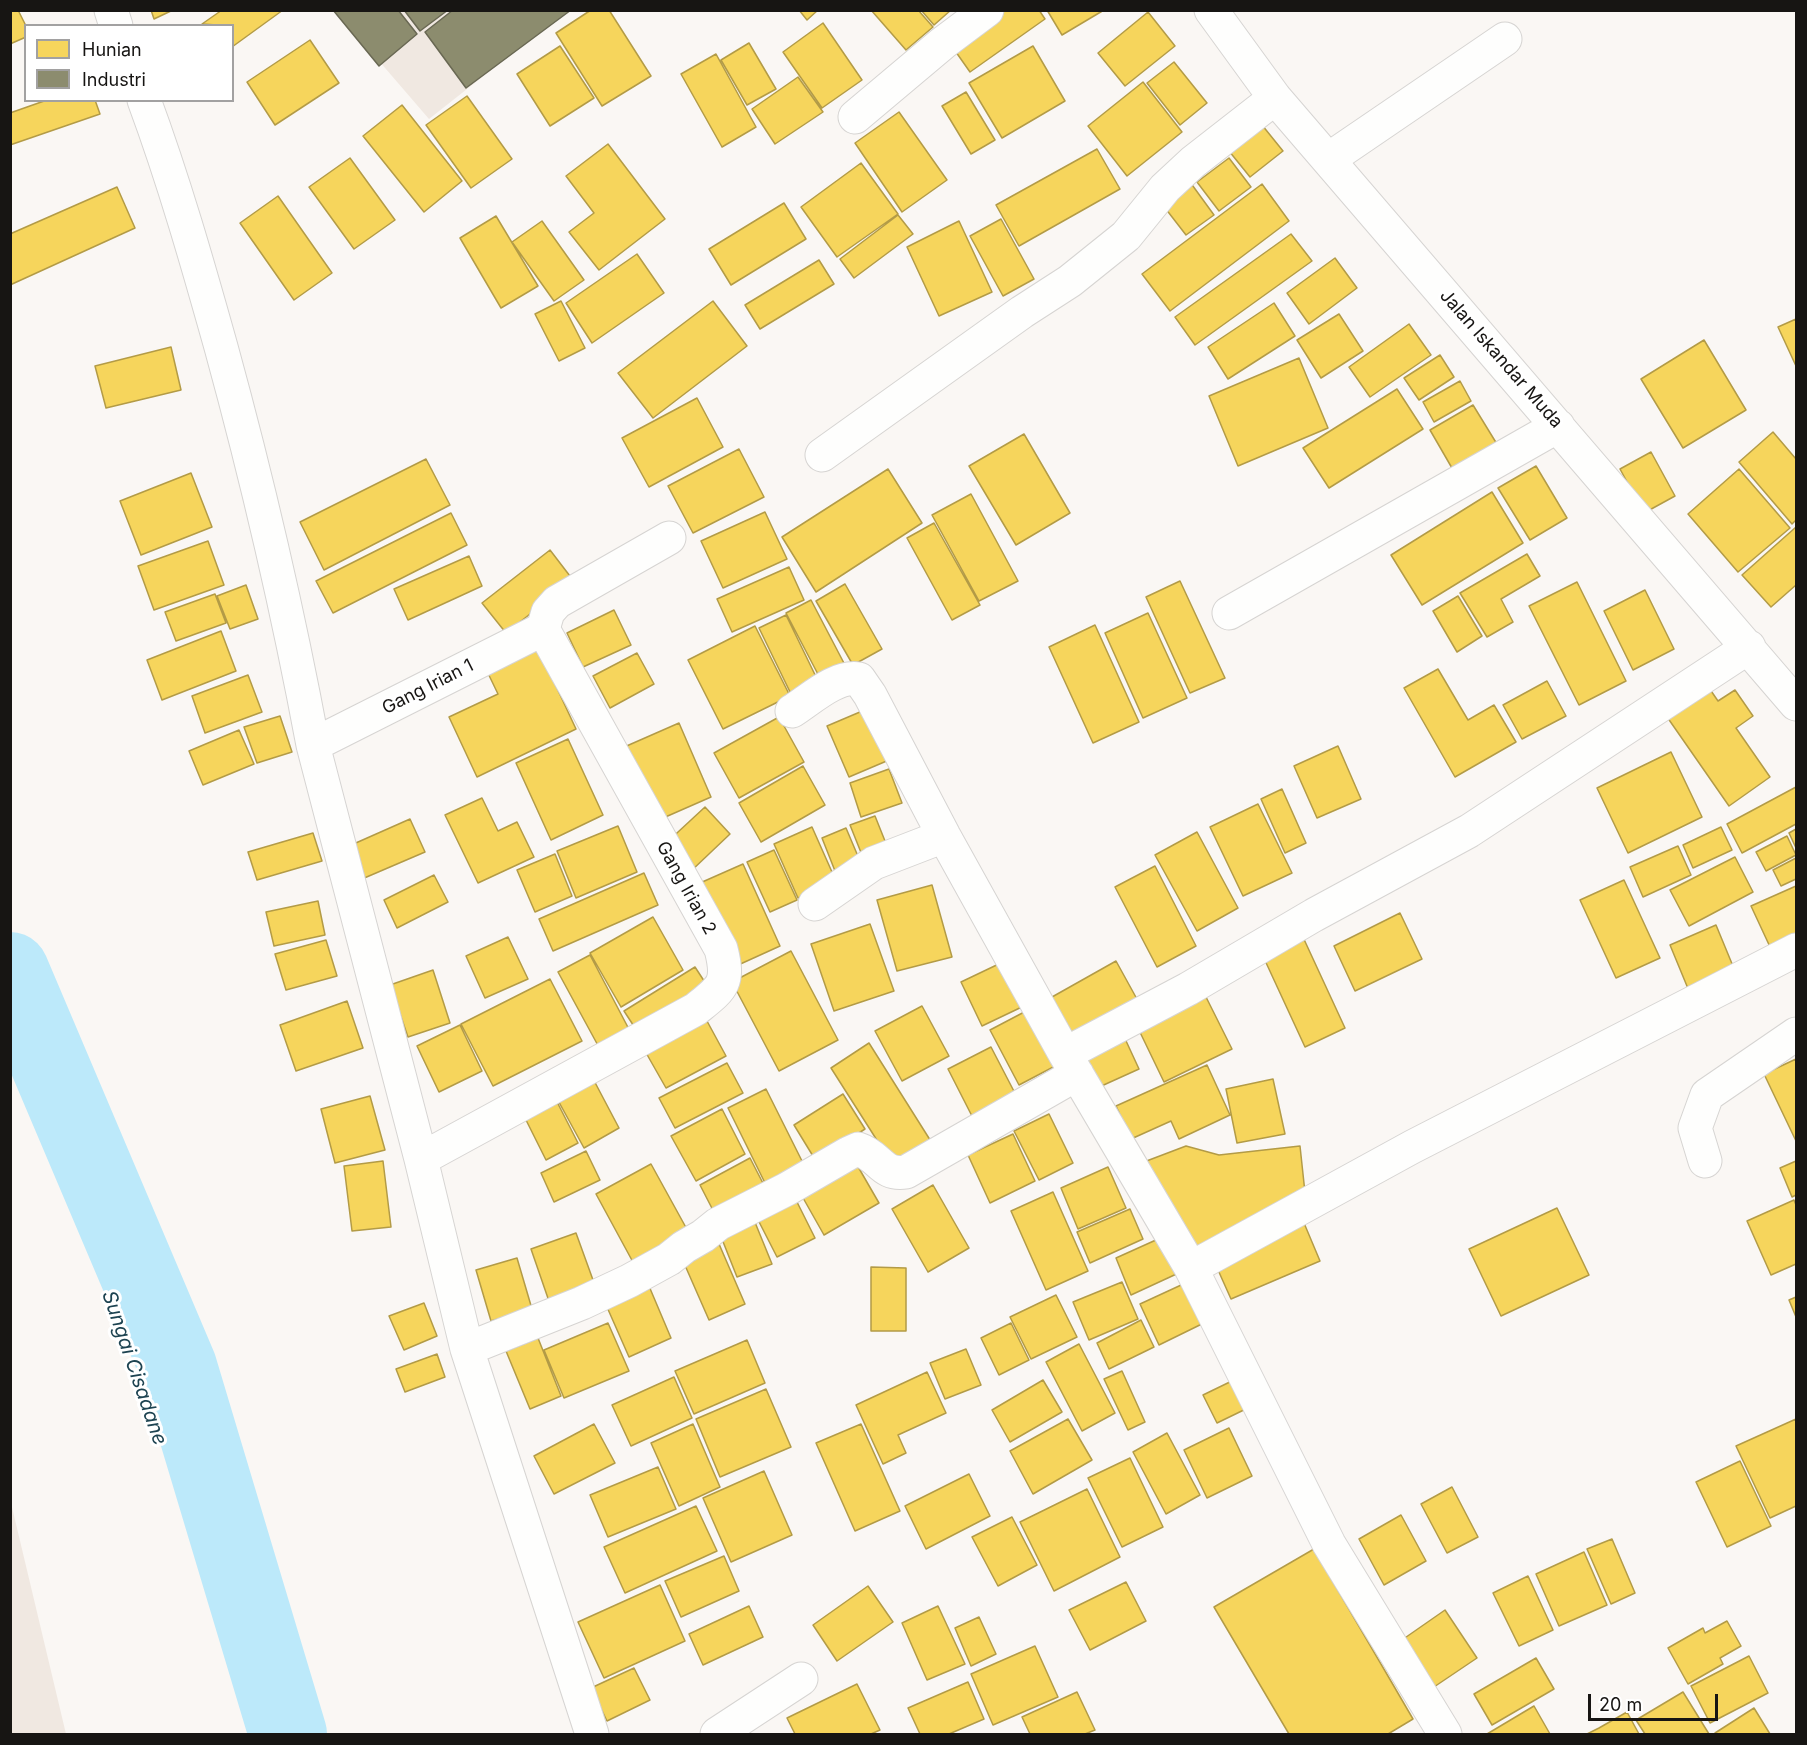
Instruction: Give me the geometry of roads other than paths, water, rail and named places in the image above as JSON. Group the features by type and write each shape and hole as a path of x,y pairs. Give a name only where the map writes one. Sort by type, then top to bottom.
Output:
{"street":[{"path":"855,117 943,43 987,10"},
{"name":"Jalan Iskandar Muda","path":"1223,14 1275,98 1797,704"},
{"path":"1329,159 1505,39"},
{"path":"822,455 1022,312 1070,281 1126,236 1165,189 1193,162 1275,98"},
{"path":"145,102 199,268 247,442 313,745 421,1158 467,1349 592,1734"},
{"path":"1229,613 1558,426"},
{"path":"543,629 548,612 557,602 669,538"},
{"name":"Gang Irian 1","path":"313,745 543,629"},
{"name":"Gang Irian 2","path":"421,1158 696,1009 711,998 723,983 726,969 721,949 543,629"},
{"path":"467,1349 582,1303 629,1281 669,1259 718,1224 858,1149 894,1174 906,1172 1188,989 1314,915 1469,831 1749,647"},
{"path":"792,711 837,682 851,678 859,679 870,695 944,836 1071,1064 1191,1268 1329,1544 1445,1734"},
{"path":"815,904 874,863 944,836"},
{"path":"1191,1268 1412,1147 1797,950"},
{"path":"1705,1161 1695,1128 1707,1095 1797,1034"},
{"path":"717,1734 801,1680"}],"waterway":[{"path":"10,971 178,1367 288,1734"}],"water label":[{"name":"Sungai Cisadane","path":"134,1368"}]}
